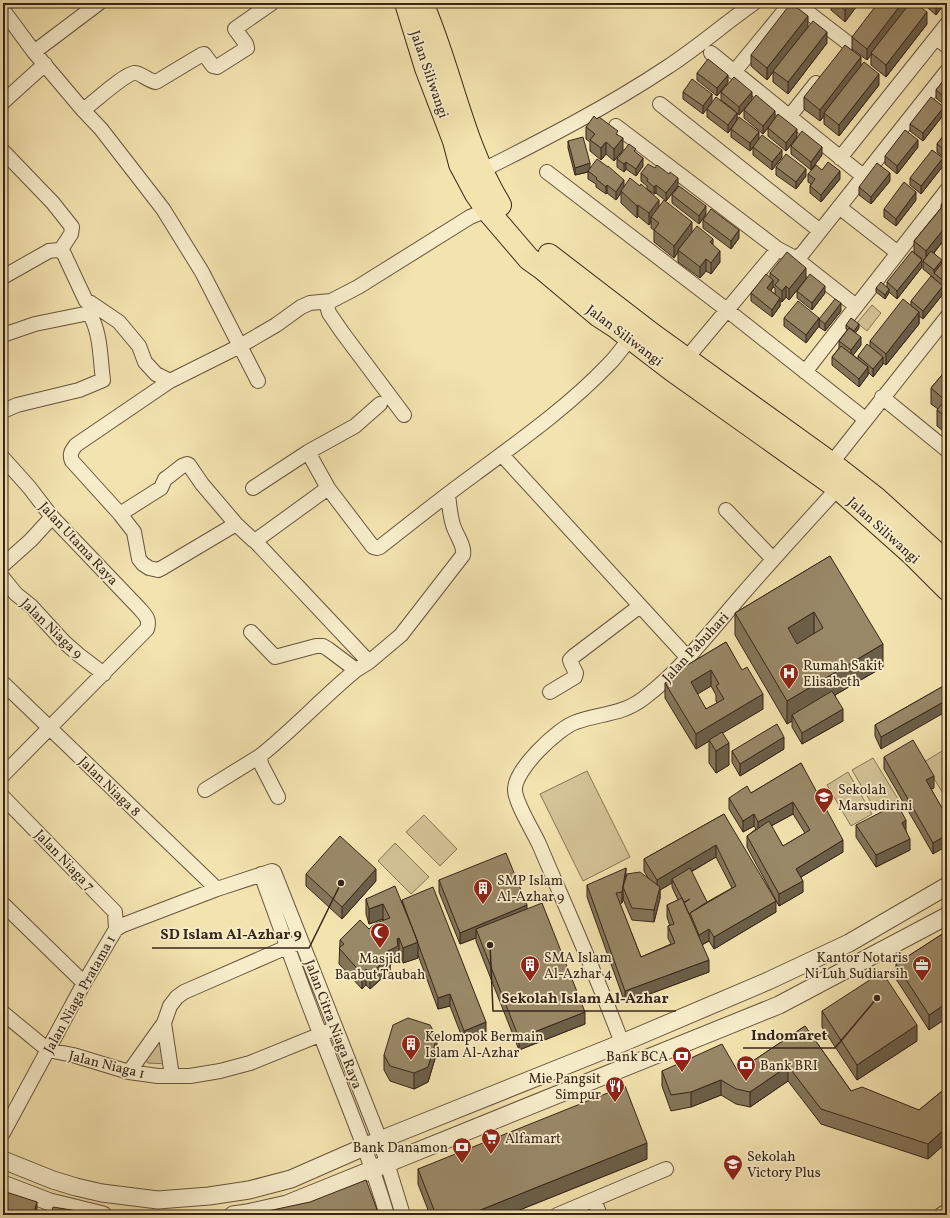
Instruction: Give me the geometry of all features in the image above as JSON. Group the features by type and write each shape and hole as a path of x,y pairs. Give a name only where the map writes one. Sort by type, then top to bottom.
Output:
{"main road":[{"name":"Jalan Siliwangi","path":"406,3 426,68 454,141 460,164 476,194 487,210 529,260 543,269 599,316 672,370 830,476 877,498 947,562"},
{"name":"Jalan Siliwangi","path":"422,3 444,60 461,116 481,171 504,211 538,247 686,359 830,476 947,589"}],"street":[{"path":"34,52 98,3"},
{"path":"83,110 120,81 134,73 140,74 147,79 156,82 204,54 213,66 217,67 247,48 246,44 235,29 272,3"},
{"path":"481,171 559,132 621,97 688,53 754,3"},
{"path":"734,72 785,10 794,5 801,7 848,42"},
{"path":"3,10 34,52 101,129 174,225 202,272 258,381"},
{"path":"840,158 942,42 947,24"},
{"path":"838,55 857,31"},
{"path":"711,53 863,176"},
{"path":"3,102 45,64"},
{"path":"795,258 802,254 947,71"},
{"path":"789,117 823,73"},
{"path":"660,104 820,231"},
{"path":"616,126 778,249 795,258 856,306"},
{"path":"3,151 53,203 72,227 71,234 60,250"},
{"path":"547,172 727,310 865,419"},
{"path":"805,372 947,190"},
{"path":"839,207 898,253"},
{"path":"236,524 158,570 149,568 139,559 134,532 120,514 72,461 70,456 71,452 76,444 170,381 240,346 276,325 301,307 310,303 326,302 336,299 358,287 464,221 487,210"},
{"path":"686,359 778,249"},
{"path":"3,276 49,251 60,250 64,254 86,301 119,322 139,346 145,362 156,374 170,381"},
{"path":"326,302 329,313 342,332 404,415"},
{"path":"3,335 35,324 89,313 98,337 103,380 79,390 17,405 3,411"},
{"name":"Jalan Pabuhari","path":"622,1043 533,831 516,796 515,789 517,778 527,763 549,740 574,723 628,709 655,688 688,658 773,559 830,476 865,419 947,317"},
{"path":"308,452 328,488 373,547 380,547 448,494 502,455 586,386 610,364 630,338"},
{"path":"882,397 947,450"},
{"path":"253,488 308,452 355,426 380,404"},
{"path":"502,455 688,658"},
{"name":"Jalan Utama Raya","path":"3,458 29,487 52,517 146,615 149,622 147,629 104,674"},
{"path":"120,514 161,488 168,477 182,466 187,464 189,465 202,484 236,524 255,541 369,662"},
{"path":"255,541 328,488"},
{"path":"205,790 260,756 286,734 337,686 401,635 463,555 463,549 453,526 448,494"},
{"path":"726,510 773,559"},
{"path":"3,565 52,517"},
{"name":"Jalan Niaga 9","path":"3,578 16,594 31,606 64,642 104,674"},
{"path":"550,692 575,677 576,673 570,660 574,656 640,606"},
{"path":"251,632 275,657 316,646 323,646 356,670"},
{"path":"3,774 104,674"},
{"name":"Jalan Niaga 8","path":"3,683 49,729 217,889"},
{"path":"260,756 261,764 278,798"},
{"name":"Jalan Niaga 7","path":"3,797 115,912 116,929"},
{"name":"Jalan Citra Niaga Raya","path":"373,1144 321,1035 261,874 272,871 274,872 335,1028 373,1144 380,1166 403,1215"},
{"name":"Jalan Niaga Pratama 1","path":"3,1133 84,983 116,929 217,889 261,874"},
{"path":"3,1160 53,1180 76,1187 102,1193 158,1200 209,1196 249,1190 291,1179 373,1144 622,1043 768,981 849,943 947,886"},
{"path":"233,1215 287,1204 779,1005 940,919 920,902"},
{"path":"3,904 84,983"},
{"path":"129,1072 164,1023 170,1006 177,997 184,992 287,947 302,943"},
{"path":"768,981 779,1005"},
{"path":"709,1006 719,1030"},
{"name":"Jalan Niaga 1","path":"3,1013 48,1050 73,1055 129,1072 158,1076 190,1076 220,1071 250,1063 335,1028"},
{"path":"164,1023 172,1076"},
{"name":"Jalan Citra Niaga Raya","path":"380,1166 387,1215"},
{"path":"557,1215 666,1169"},
{"path":"3,1184 50,1202 103,1215"},
{"path":"594,1200 600,1215"},
{"path":"941,1215 947,1211"}],"shaded area":[{"path":"872,305 881,313 867,331 857,323"},
{"path":"947,748 947,800 924,762"},
{"path":"873,758 898,799 876,811 852,770"},
{"path":"587,771 630,857 583,881 540,794"},
{"path":"848,772 872,814 851,826 827,785"},
{"path":"424,815 457,849 440,866 406,832"},
{"path":"395,843 429,877 411,894 378,861"},
{"path":"158,1031 168,1064 148,1063 144,1058"}],"building":[{"path":"791,3 808,16 767,68 751,55"},
{"path":"836,3 850,3 845,10"},
{"path":"878,3 902,3 867,49 852,37"},
{"path":"910,3 915,3 927,12 886,65 871,53"},
{"path":"813,21 827,32 788,82 773,71"},
{"path":"845,45 861,57 820,110 804,97"},
{"path":"708,59 728,75 717,88 697,73"},
{"path":"864,62 879,74 839,125 824,113"},
{"path":"947,76 947,99 936,90"},
{"path":"734,77 752,92 739,107 721,92"},
{"path":"692,79 712,94 703,106 683,92"},
{"path":"756,95 775,111 763,126 744,110"},
{"path":"716,97 737,113 728,125 707,109"},
{"path":"931,97 944,107 923,133 910,124"},
{"path":"778,114 797,129 786,143 768,128"},
{"path":"594,116 597,119 599,117 618,131 616,134 623,138 614,149 606,142 601,148 590,140 595,134 586,127"},
{"path":"739,117 759,132 750,143 731,129"},
{"path":"905,130 918,140 897,166 885,156"},
{"path":"802,131 822,147 811,162 791,146"},
{"path":"947,131 947,152 937,144"},
{"path":"762,135 782,150 772,162 753,147"},
{"path":"583,137 590,163 575,168 568,141"},
{"path":"629,144 636,149 634,151 643,158 636,169 626,162 624,164 617,159"},
{"path":"932,150 943,158 921,186 910,178"},
{"path":"786,154 806,169 796,182 776,167"},
{"path":"597,159 608,166 624,180 616,192 607,185 606,187 588,171"},
{"path":"828,162 840,171 821,195 810,186 815,179 808,174 816,165 822,170"},
{"path":"877,163 890,173 871,197 859,187"},
{"path":"648,164 655,168 657,165 669,174 670,172 678,178 666,193 656,185 654,187 641,173"},
{"path":"630,178 640,186 641,184 659,200 649,213 638,205 637,206 621,191"},
{"path":"904,182 916,192 896,219 884,209"},
{"path":"679,186 706,206 699,216 672,195"},
{"path":"947,197 947,210 941,205"},
{"path":"664,200 692,222 674,246 654,230 659,223 651,217"},
{"path":"942,207 947,211 947,225 926,251 914,241"},
{"path":"711,209 739,230 731,241 703,220"},
{"path":"697,226 713,239 710,242 720,251 711,263 706,259 700,267 678,250"},
{"path":"912,251 922,260 897,291 887,282"},
{"path":"931,251 942,260 934,270 923,261"},
{"path":"787,252 806,268 789,289 786,286 782,291 775,285 779,280 770,273"},
{"path":"947,257 947,281 946,283 934,273"},
{"path":"766,274 773,280 767,288 780,298 772,310 751,293"},
{"path":"810,274 825,286 812,303 797,291"},
{"path":"931,276 943,286 923,311 911,301"},
{"path":"881,282 889,289 885,295 876,288"},
{"path":"835,299 841,303 825,324 819,319"},
{"path":"903,299 919,312 886,354 870,341"},
{"path":"798,301 819,318 806,335 784,318"},
{"path":"851,318 859,324 854,331 846,325"},
{"path":"849,328 861,337 851,350 839,341"},
{"path":"867,344 883,357 873,369 858,356"},
{"path":"841,346 868,367 859,379 832,357"},
{"path":"947,369 947,418 937,410 945,400 931,388"},
{"path":"830,556 883,644 787,701 735,613","holes":["814,612 823,628 797,644 788,628"]},
{"path":"726,642 742,670 747,667 763,694 696,734 665,683 680,673 679,670","holes":["711,670 719,684 716,686 724,699 706,709 691,682"]},
{"path":"947,684 947,700 881,737 875,725"},
{"path":"832,691 843,709 802,733 792,715"},
{"path":"777,724 784,737 740,764 732,751"},
{"path":"722,732 729,743 716,751 709,740"},
{"path":"913,740 934,776 926,780 943,810 947,808 947,835 933,843 884,757"},
{"path":"801,763 843,840 796,869 803,881 779,894 747,836 769,821 783,846 810,830 793,802 758,822 754,814 743,821 729,798 747,786 751,793"},
{"path":"897,804 906,820 902,823 910,839 876,855 856,825"},
{"path":"724,814 776,901 714,937 709,929 699,935 690,913 736,886 716,845 657,880 644,859"},
{"path":"340,836 376,869 342,907 306,874"},
{"name":"SMP Islam Al-Azhar 9","path":"506,853 527,905 460,933 439,880"},
{"path":"626,868 622,892 616,893 641,957 675,943 668,926 674,924 667,905 682,898 709,960 625,991 587,885"},
{"path":"690,868 707,902 689,914 684,903 690,899 684,902 672,879"},
{"path":"640,872 660,887 654,910 632,908 623,887 627,874"},
{"path":"395,886 418,942 403,948 399,938 397,939 398,946 386,952 390,956 370,974 366,969 362,974 339,948 344,944 340,940 360,920 369,929 376,923 390,918 383,904 369,909 366,899"},
{"path":"433,887 486,1022 464,1031 450,994 438,998 402,900"},
{"name":"SMA Islam Al-Azhar 4","path":"542,903 585,1012 519,1038 476,929"},
{"path":"947,931 947,1003 929,1015 896,964"},
{"path":"882,972 917,1025 857,1065 822,1011"},
{"name":"Kelompok Bermain Islam Al-Azhar","path":"408,1018 430,1025 437,1037 428,1067 414,1073 390,1066 384,1055 393,1025"},
{"path":"805,1026 851,1091 862,1087 919,1110 947,1087 947,1127 928,1144 821,1109 788,1066 750,1092 736,1089 721,1080 691,1092 671,1095 662,1071 722,1044 737,1070 744,1067"},
{"path":"625,1086 647,1143 468,1215 436,1215 418,1169"},
{"path":"366,1180 379,1215 249,1215 310,1202"},
{"path":"3,1191 37,1202 33,1215 3,1215"},
{"path":"53,1207 102,1215 51,1215"}],"place":[{"name":"Rumah Sakit Elisabeth","path":"789,690"},
{"name":"Sekolah Marsudirini","path":"824,814"},
{"name":"SD Islam Al-Azhar 9","path":"341,883"},
{"name":"SMP Islam Al-Azhar 9","path":"483,905"},
{"name":"Sekolah Islam Al-Azhar","path":"490,945"},
{"name":"Masjid Baabut Taubah","path":"380,949"},
{"name":"SMA Islam Al-Azhar 4","path":"530,982"},
{"name":"Kantor Notaris Ni Luh Sudiarsih","path":"922,982"},
{"name":"Indomaret","path":"877,998"},
{"name":"Kelompok Bermain Islam Al-Azhar","path":"411,1061"},
{"name":"Bank BCA","path":"682,1073"},
{"name":"Bank BRI","path":"746,1082"},
{"name":"Mie Pangsit Simpur","path":"615,1103"},
{"name":"Alfamart","path":"491,1155"},
{"name":"Bank Danamon","path":"462,1164"},
{"name":"Sekolah Victory Plus","path":"733,1181"}]}
